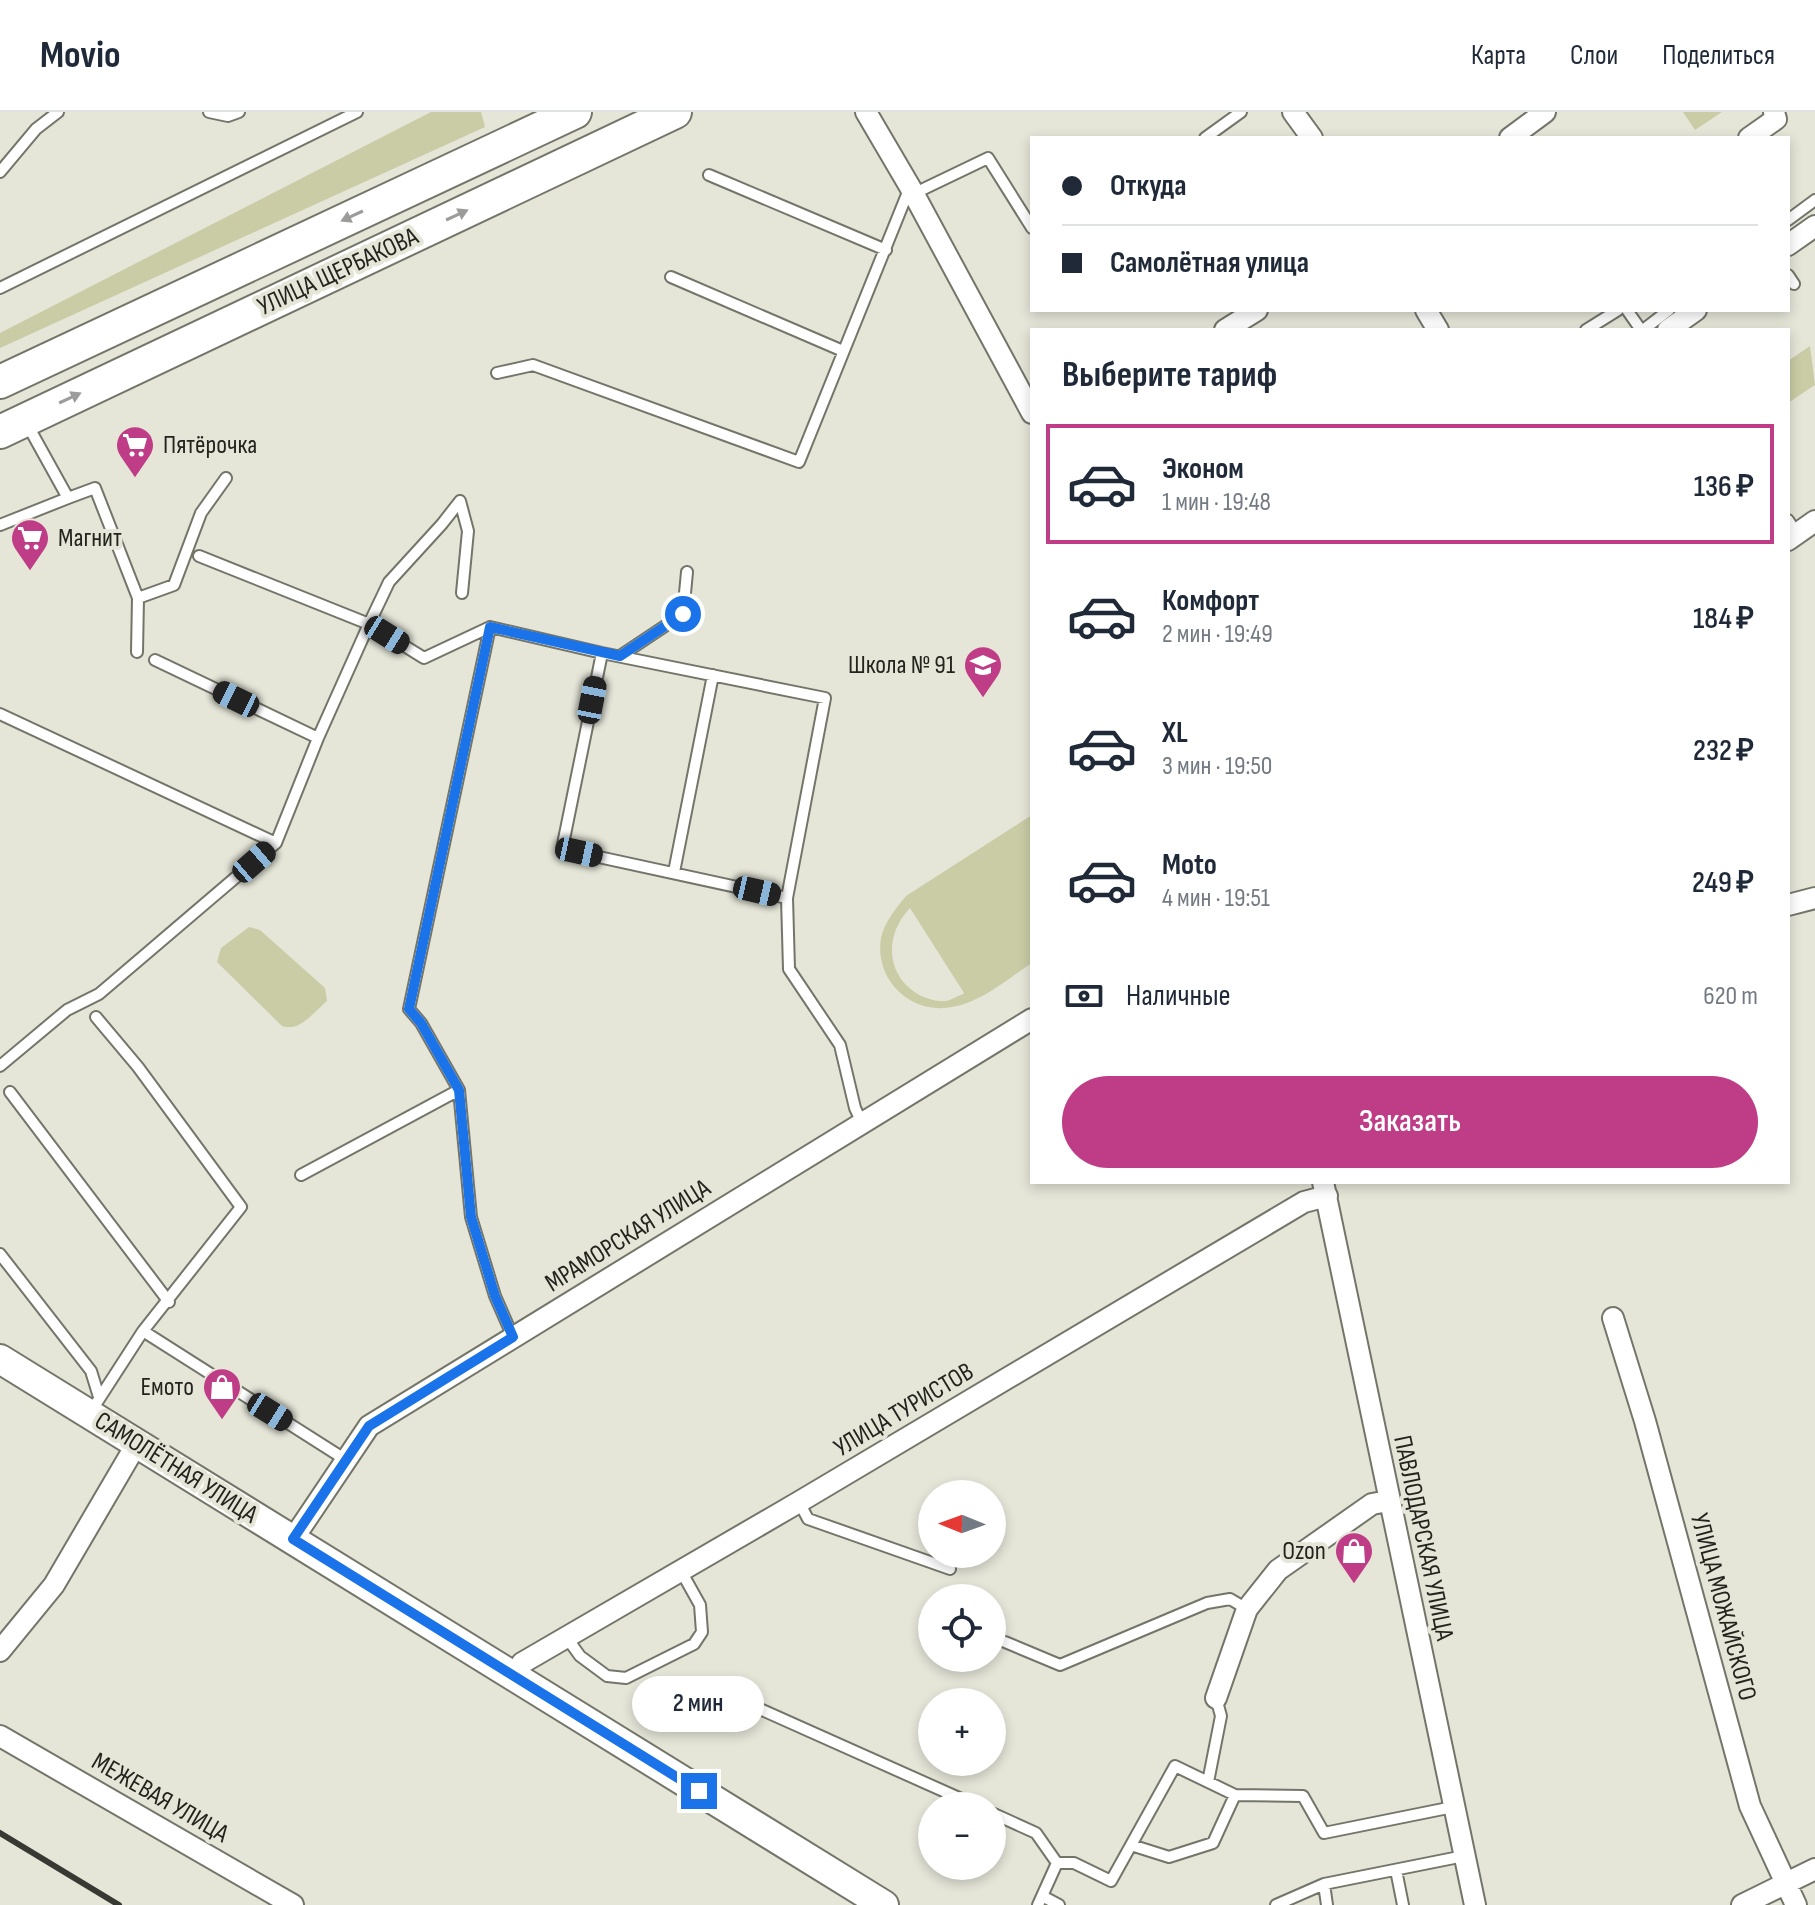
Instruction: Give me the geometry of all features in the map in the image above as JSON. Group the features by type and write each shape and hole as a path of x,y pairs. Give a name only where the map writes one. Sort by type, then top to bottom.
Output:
{"main road":[{"name":"УЛИЦА ЩЕРБАКОВА","path":"0,382 575,112"},
{"name":"УЛИЦА ЩЕРБАКОВА","path":"12,426 675,112"},
{"name":"САМОЛЁТНАЯ УЛИЦА","path":"0,1359 94,1406 136,1445 884,1905"}],"street":[{"path":"866,112 1030,409"},
{"path":"1293,112 1311,136"},
{"path":"1513,136 1545,112"},
{"path":"1752,136 1776,119 1774,112"},
{"path":"1790,244 1815,226"},
{"path":"1228,328 1254,312"},
{"path":"1671,328 1693,312"},
{"path":"1791,531 1815,521"},
{"path":"1790,904 1815,898"},
{"name":"МРАМОРСКАЯ УЛИЦА","path":"293,1539 369,1426 1030,1020"},
{"name":"ПАВЛОДАРСКАЯ УЛИЦА","path":"1325,1189 1475,1905"},
{"name":"УЛИЦА ТУРИСТОВ","path":"514,1676 522,1663 1325,1189"},
{"name":"УЛИЦА МОЖАЙСКОГО","path":"1613,1318 1645,1421 1750,1806 1796,1905"},
{"path":"0,1651 54,1585 136,1445"},
{"path":"1216,1698 1247,1609 1278,1570 1372,1504 1388,1501"},
{"name":"МЕЖЕВАЯ УЛИЦА","path":"0,1736 293,1905"},
{"path":"1742,1905 1815,1869"}],"lane":[{"path":"0,172 36,129 58,112"},
{"path":"209,112 228,116 239,112"},
{"path":"0,288 357,112"},
{"path":"1208,136 1241,112"},
{"path":"497,373 533,365 799,462 911,190 988,158 1030,225"},
{"path":"709,175 886,250"},
{"path":"1790,219 1815,200"},
{"path":"671,277 843,351"},
{"path":"1589,328 1615,312"},
{"path":"1645,328 1666,312"},
{"path":"12,426 68,498"},
{"path":"138,598 174,585 201,513 226,478"},
{"path":"0,525 95,488 138,598 137,652"},
{"path":"0,1066 67,1010 99,994 276,843 318,738 389,582 460,501 468,531 462,593"},
{"path":"199,556 369,624 424,658 490,627 825,698 787,898 789,969 840,1045 855,1108 862,1123"},
{"path":"620,656 683,614 687,572"},
{"path":"490,627 409,1009 421,1023 459,1090 471,1217 495,1296 513,1337"},
{"path":"602,653 562,849 787,898"},
{"path":"155,660 318,738"},
{"path":"674,872 713,675"},
{"path":"0,714 276,843"},
{"path":"94,1406 143,1331 169,1302 241,1207 138,1067 96,1017"},
{"path":"301,1175 459,1090"},
{"path":"10,1092 169,1302"},
{"path":"0,1254 91,1371 94,1406"},
{"path":"143,1331 346,1460"},
{"path":"799,1502 808,1519 950,1569"},
{"path":"567,1638 580,1656 607,1676 626,1678 694,1644 702,1632 700,1605 681,1571"},
{"path":"1006,1642 1060,1665 1207,1603 1230,1599 1247,1609"},
{"path":"1208,1782 1221,1716 1216,1698"},
{"path":"742,1701 946,1792"},
{"path":"1057,1863 1074,1863 1111,1881 1175,1766 1235,1795 1303,1796 1324,1833 1453,1807"},
{"path":"1131,1845 1169,1857 1213,1843 1235,1795"},
{"path":"1006,1819 1036,1833 1057,1863"},
{"path":"1276,1905 1324,1884 1464,1856"},
{"path":"1057,1863 1040,1901 1059,1905"},
{"path":"1396,1870 1403,1905"},
{"path":"1324,1884 1327,1905"}],"green space":[{"path":"431,112 481,112 485,127 0,348 0,333"},
{"path":"1683,112 1722,112 1695,130"},
{"path":"1810,346 1815,385 1790,402 1790,360"},
{"path":"1030,816 1030,964 974,1000 952,1007 923,1006 898,991 883,968 881,938 894,911 906,896","holes":["910,908 964,993 946,1001 916,993 898,975 892,953 893,941 896,929"]},
{"path":"249,927 260,930 325,988 327,1001 301,1024 282,1026 217,962 221,948"}],"railway":[{"path":"0,1833 119,1905"}],"place":[{"name":"Пятёрочка","path":"135,479"},
{"name":"Магнит","path":"30,572"},
{"name":"Школа № 91","path":"983,699"},
{"name":"Емото","path":"222,1421"},
{"name":"Ozon","path":"1354,1585"}],"route":[{"path":"683,614 620,656 490,627 409,1009 421,1023 459,1090 471,1217 495,1296 513,1337 369,1426 293,1539 699,1791"}]}
